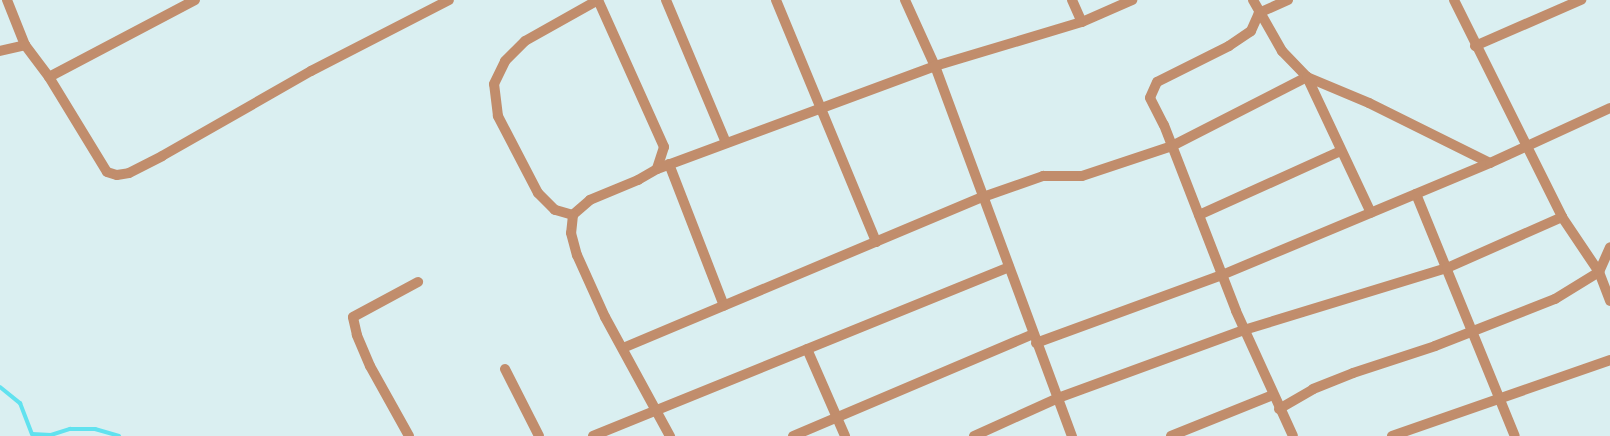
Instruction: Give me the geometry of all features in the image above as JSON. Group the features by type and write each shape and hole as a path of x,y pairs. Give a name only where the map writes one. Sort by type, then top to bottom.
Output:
{"street":[{"path":"7,0 25,45 49,77 107,172 117,175 129,173 162,156 311,71 449,0"},
{"path":"49,77 195,0"},
{"path":"573,215 556,210 538,193 498,116 494,84 505,61 525,42 598,0 664,147 656,169"},
{"path":"666,0 726,143"},
{"path":"776,0 876,242"},
{"path":"905,0 935,66 1072,436"},
{"path":"1072,0 1082,22"},
{"path":"670,436 623,348 604,317 577,255 570,232 573,215 590,200 638,180 656,169 669,164 935,66 1082,22 1132,0"},
{"path":"1253,0 1282,51 1307,78 1371,213"},
{"path":"1288,0 1259,13 1251,31 1229,46 1157,82 1150,98 1172,146 1244,330 1293,436"},
{"path":"1454,0 1562,217 1599,272 1610,302"},
{"path":"1476,46 1581,0"},
{"path":"0,51 25,45"},
{"path":"623,348 983,197 1043,176 1082,176 1172,146 1307,78 1369,103 1490,163"},
{"path":"793,436 1035,339 1222,275 1490,163 1610,108"},
{"path":"1198,214 1341,151"},
{"path":"669,164 724,306"},
{"path":"1416,194 1515,436"},
{"path":"974,436 1058,398 1244,330 1446,268 1562,217"},
{"path":"1279,409 1312,389 1473,331 1555,299 1599,272 1610,247"},
{"path":"593,436 1008,267"},
{"path":"409,436 370,366 357,335 353,317 418,282"},
{"path":"807,349 845,436"},
{"path":"1392,436 1610,360"},
{"path":"505,369 539,436"},
{"path":"1171,436 1273,395"}],"waterway":[{"path":"0,387 20,403 32,434 51,435 70,429 95,429 119,436"}]}
